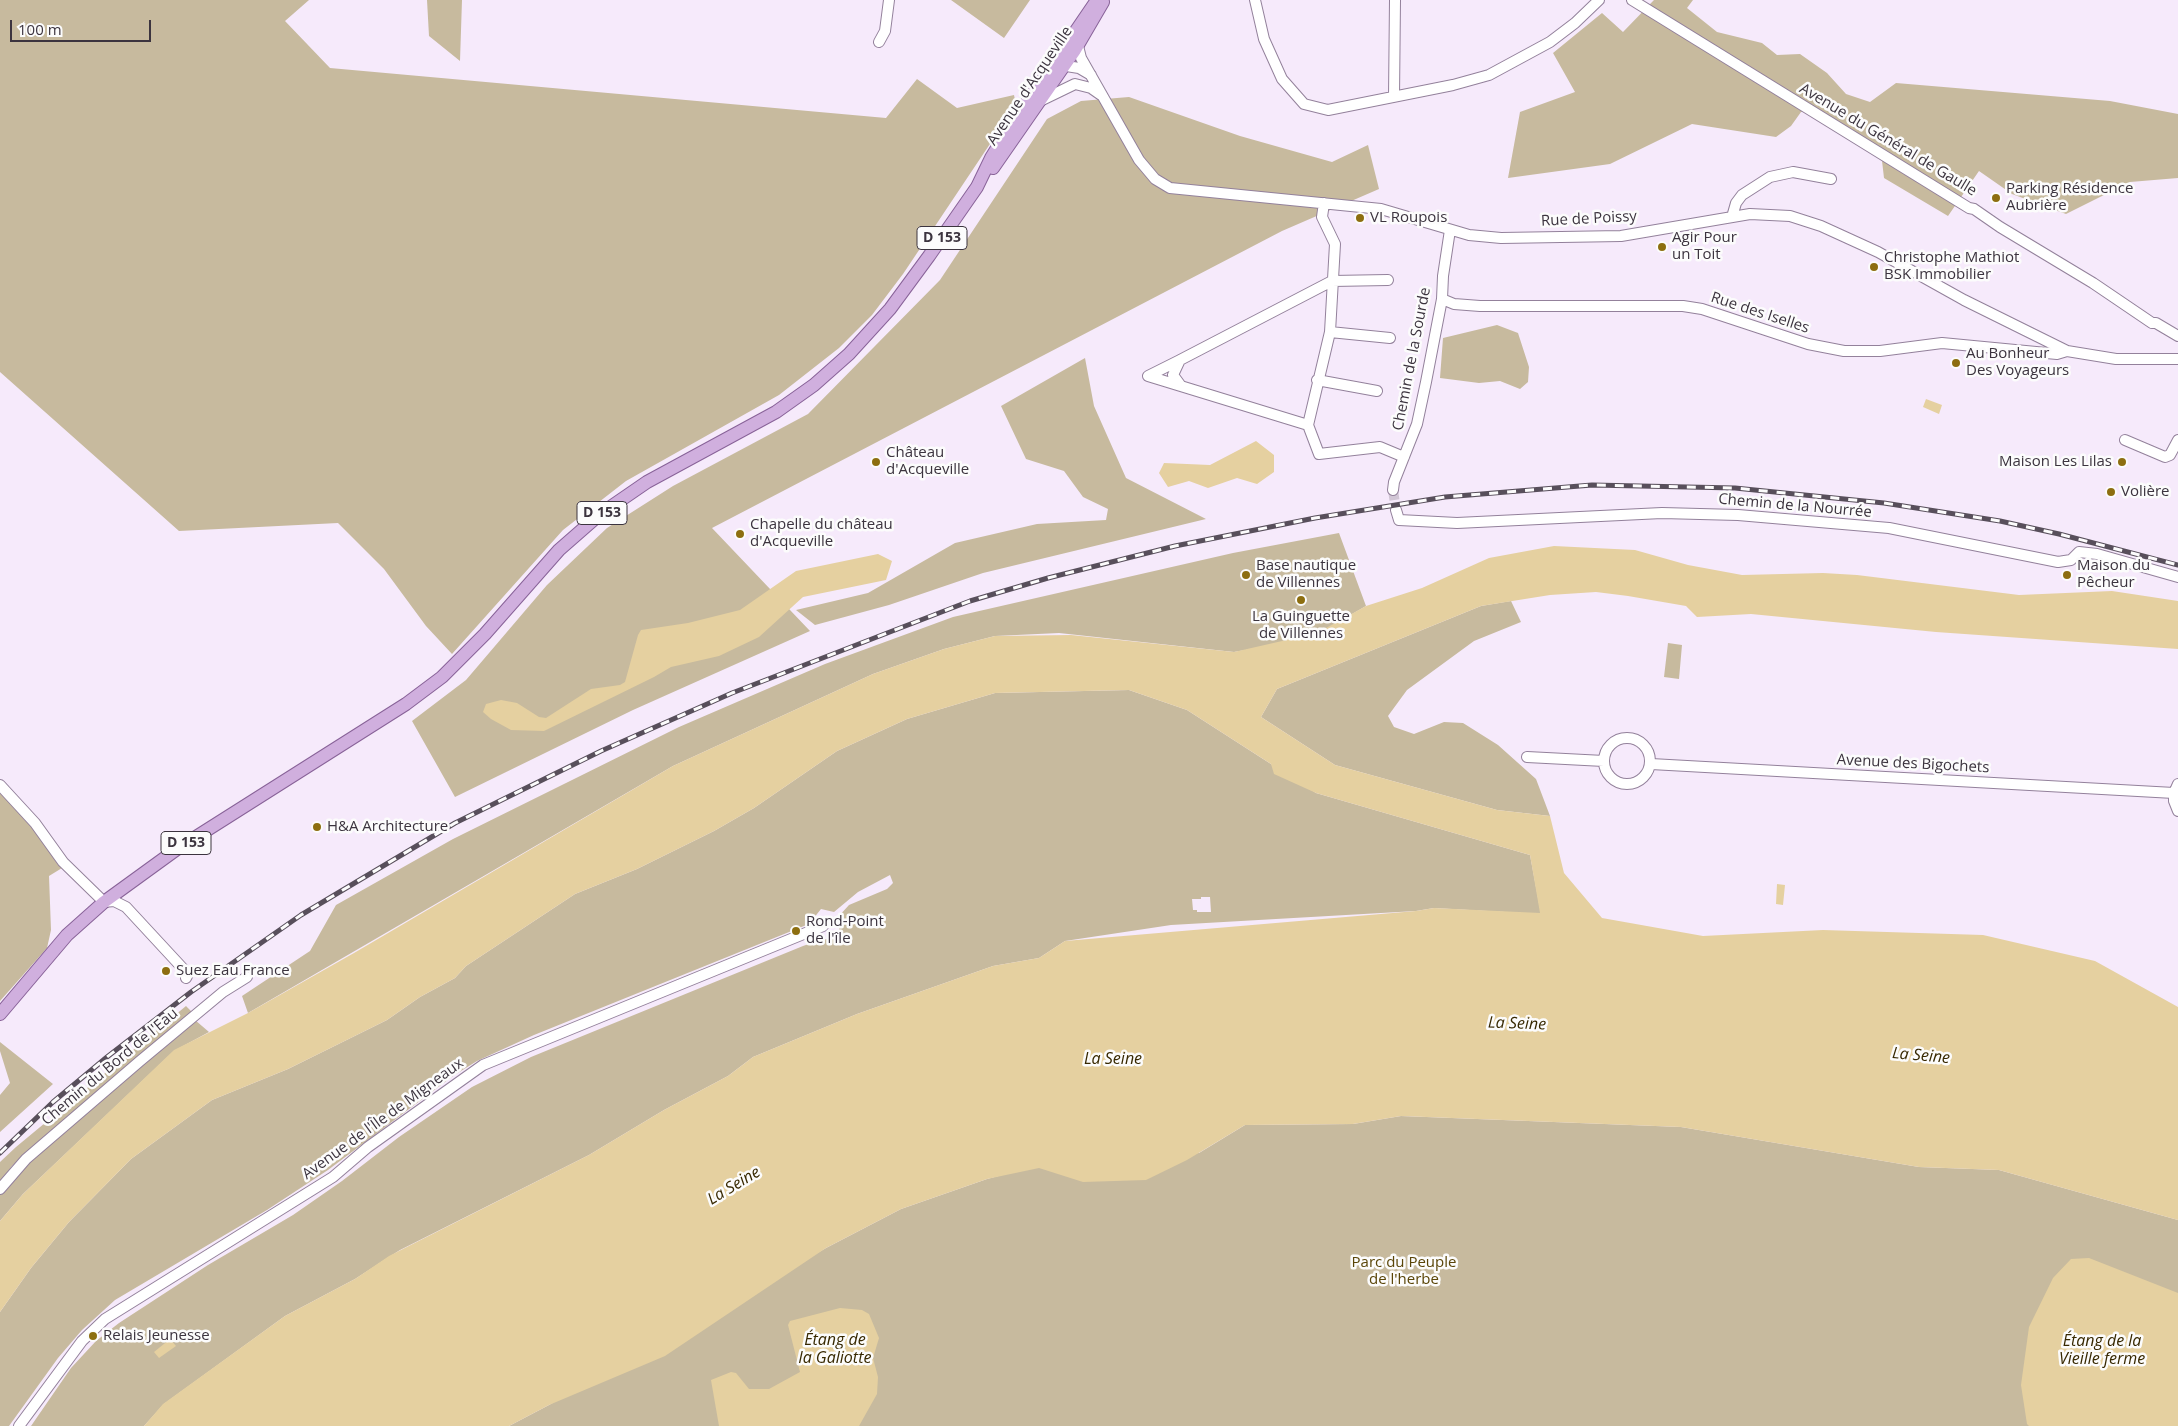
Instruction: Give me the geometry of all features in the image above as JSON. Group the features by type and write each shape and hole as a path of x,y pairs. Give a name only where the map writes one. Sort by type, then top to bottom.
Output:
{"main road":[{"name":"D 153","path":"0,1014 68,934 177,849 406,704 442,677 485,634 554,555 600,515 647,482 776,412 832,369 869,334 890,309 977,187 991,158 1047,73 1059,64 1097,0"},
{"name":"Avenue d'Acqueville","path":"977,187 1003,155 1041,100 1059,64 1078,46 1104,0"},
{"name":"D 153","path":"0,1024 109,901"}],"street":[{"path":"879,42 885,31 889,0"},
{"path":"1255,0 1264,39 1282,79 1304,104 1328,110 1489,75 1550,42 1576,23 1599,0"},
{"path":"1394,97 1395,0"},
{"name":"Avenue du Général de Gaulle","path":"1632,0 1969,208 1974,209 2000,227 2093,283 2152,323 2178,336"},
{"name":"Rue de Poissy","path":"1078,46 1081,58 1139,160 1146,170 1162,184 1195,192 1381,209 1469,235 1501,238 1621,236 1732,216 1764,213 1790,216 1821,226 1878,252 1964,300 2067,351 2116,360 2178,359"},
{"path":"1059,64 1075,67 1092,75"},
{"path":"1059,64 1075,84 1091,88 1102,96"},
{"path":"1041,100 1075,84"},
{"path":"1732,216 1736,203 1742,195 1770,177 1793,172 1830,178"},
{"path":"1324,203 1322,217 1335,244 1330,332 1317,380 1308,425 1319,454 1380,447 1404,457"},
{"name":"Chemin de la Sourde","path":"1393,490 1394,482 1417,424 1442,299 1443,276 1450,230"},
{"path":"1308,425 1148,376 1332,281 1388,280"},
{"name":"Rue des Iselles","path":"1442,299 1454,304 1480,306 1683,306 1702,309 1808,344 1844,351 1880,351 1942,343 2058,354 2067,351"},
{"path":"1330,332 1390,338"},
{"path":"1180,360 1173,375 1181,386"},
{"path":"1317,380 1377,392"},
{"path":"2125,440 2165,457 2173,450 2178,440"},
{"name":"Chemin de la Nourrée","path":"1396,510 1399,520 1457,522 1662,513 1738,514 1889,528 2058,562 2071,560 2079,552 2097,554 2178,577"},
{"path":"1622,738 1629,738 1637,739 1648,750 1651,764 1644,778 1629,785 1614,781 1609,776 1604,761 1609,746 1622,738"},
{"path":"1528,757 1604,761"},
{"name":"Avenue des Bigochets","path":"1651,764 2176,788 2174,801 2178,811"},
{"path":"0,785 35,822 63,862 109,901 126,907 188,974 186,978"},
{"name":"Avenue de l'Île de Migneaux","path":"19,1426 82,1341 106,1319 333,1177 368,1147 483,1065 823,926"},
{"name":"Chemin du Bord de l'Eau","path":"0,1189 26,1158 212,1000 246,977"}],"green space":[{"path":"0,0 309,0 285,21 330,68 886,118 917,79 957,108 1014,95 1016,105 903,274 872,315 839,348 779,395 626,481 563,530 452,654 426,626 384,569 338,523 179,531 0,372"},
{"path":"427,0 462,0 460,61 429,36"},
{"path":"951,0 1030,0 1004,38"},
{"path":"1654,0 1693,0 1687,8 1717,32 1762,43 1777,55 1800,54 1827,73 1846,94 1870,102 1896,83 2110,101 2178,114 2178,178 2130,182 2066,214 2012,194 1979,171 1948,216 1884,178 1881,152 1823,112 1801,112 1791,126 1776,137 1692,124 1610,164 1508,178 1520,112 1575,92 1553,53 1602,13 1623,32"},
{"path":"1129,97 1240,136 1332,162 1368,145 1379,189 1282,231 712,528 810,631 633,710 455,797 412,721 466,680 547,585 607,528 673,486 808,414 940,280 1047,119 1081,101"},
{"path":"1497,325 1518,333 1529,367 1528,382 1520,389 1500,381 1479,383 1440,378 1443,338"},
{"path":"1085,358 1094,406 1126,478 1206,519 983,573 889,605 815,625 796,610 868,593 955,543 1037,524 1106,520 1108,509 1083,497 1064,471 1026,459 1001,406"},
{"path":"1339,533 1366,606 1309,639 1234,652 1059,633 995,636 944,649 873,674 673,766 248,1013 242,996 310,951 336,905 453,839 679,727 825,664 953,617 1233,553"},
{"path":"1511,601 1521,622 1474,641 1407,690 1388,716 1394,727 1414,734 1444,722 1463,723 1498,745 1536,779 1550,816 1497,810 1335,765 1261,717 1277,689 1481,606"},
{"path":"1668,643 1682,645 1679,679 1664,677"},
{"path":"1129,690 1187,710 1316,793 1530,855 1541,914 1434,908 1416,911 1171,925 1065,941 1039,958 993,966 857,1014 753,1057 728,1076 664,1110 589,1155 400,1250 355,1279 285,1316 164,1404 144,1426 31,1426 71,1368 96,1341 119,1323 208,1265 293,1215 342,1181 399,1137 472,1087 531,1057 803,946 823,939 832,939 839,931 840,923 838,917 849,905 887,889 893,883 890,875 858,892 834,912 821,909 809,924 534,1035 477,1061 453,1076 328,1170 267,1210 115,1300 82,1330 58,1358 9,1426 0,1426 0,1312 31,1268 69,1222 131,1159 212,1100 288,1069 387,1020 420,997 455,978 466,966 575,894 637,869 714,831 754,808 837,751 907,719 995,693","holes":["1210,897 1211,912 1197,912 1197,910 1193,910 1192,899"]},
{"path":"0,793 21,813 62,868 49,876 51,930 47,948 0,1001"},
{"path":"186,1006 192,1012 12,1166 0,1183 0,1162"},
{"path":"195,1020 209,1032 174,1051 23,1194 0,1221 0,1195 27,1162"},
{"path":"0,1042 53,1084 0,1132 0,1095 10,1083 0,1051"},
{"name":"Parc du Peuple de l'herbe","path":"1401,1116 1681,1127 1919,1167 1999,1170 2178,1220 2178,1426 509,1426 826,1248 901,1209 987,1179 1067,1158 1199,1153 1245,1125 1353,1124"}],"water":[{"path":"1926,399 1942,405 1939,414 1923,407"},
{"path":"1256,441 1274,455 1274,472 1257,484 1237,478 1208,488 1189,481 1168,487 1159,473 1164,463 1210,465"},
{"name":"La Seine","path":"1554,546 1635,550 1688,565 1742,575 1823,573 1857,575 2019,595 2112,591 2178,601 2178,649 1936,632 1751,614 1697,617 1686,606 1628,596 1596,592 1550,595 1481,606 1277,689 1261,717 1335,765 1497,810 1550,816 1564,873 1602,918 1703,936 1823,930 1983,935 2095,961 2178,1007 2178,1220 1999,1170 1919,1167 1681,1127 1401,1116 1353,1124 1245,1125 1187,1160 1146,1180 1083,1182 1039,1168 987,1179 901,1209 826,1248 665,1356 549,1405 509,1426 144,1426 163,1404 285,1316 355,1279 389,1256 589,1155 664,1110 728,1076 753,1057 857,1014 993,966 1039,958 1065,941 1434,908 1540,913 1530,855 1316,793 1274,774 1271,764 1187,710 1129,690 995,693 907,719 837,751 754,808 714,831 637,869 575,894 466,966 455,978 420,997 387,1020 288,1069 212,1100 131,1159 69,1222 31,1268 0,1312 0,1221 23,1194 174,1050 248,1013 354,953 673,766 873,674 944,649 995,636 1071,635 1234,652 1317,633 1366,606 1422,588 1489,558"},
{"path":"878,554 892,561 886,580 803,597 759,637 719,656 671,667 544,731 511,730 491,719 483,712 486,704 501,700 517,703 539,717 546,718 591,689 620,685 625,682 641,630 688,623 740,610 796,571"},
{"path":"1777,884 1785,885 1783,905 1776,904"},
{"name":"Étang de la Vieille ferme","path":"2089,1258 2178,1293 2178,1426 2029,1426 2027,1424 2021,1385 2029,1327 2053,1278 2071,1259"},
{"name":"Étang de la Galiotte","path":"840,1308 862,1310 869,1314 879,1338 873,1358 878,1377 877,1394 859,1426 719,1426 711,1380 731,1372 736,1373 749,1389 769,1389 800,1372 788,1325 790,1321"},
{"path":"170,1339 176,1346 159,1358 154,1352"}],"tunnel":[{"path":"1393,490 1396,510"}],"railway":[{"path":"0,1153 53,1102 107,1057 191,992 301,915 455,823 601,751 732,693 970,601 1048,578 1175,546 1315,518 1445,497 1592,485 1735,488 1884,503 2000,521 2059,534 2178,565"}],"place":[{"name":"Parking Résidence Aubrière","path":"1996,198"},
{"name":"VL Roupois","path":"1360,218"},
{"name":"Agir Pour un Toit","path":"1662,247"},
{"name":"Christophe Mathiot BSK Immobilier","path":"1874,267"},
{"name":"Au Bonheur Des Voyageurs","path":"1956,363"},
{"name":"Château d'Acqueville","path":"876,462"},
{"name":"Maison Les Lilas","path":"2122,462"},
{"name":"Volière","path":"2111,492"},
{"name":"Chapelle du château d'Acqueville","path":"740,534"},
{"name":"Base nautique de Villennes","path":"1246,575"},
{"name":"Maison du Pêcheur","path":"2067,575"},
{"name":"La Guinguette de Villennes","path":"1301,600"},
{"name":"H&A Architecture","path":"317,827"},
{"name":"Rond-Point de l'île","path":"796,931"},
{"name":"Suez Eau France","path":"166,971"},
{"name":"Relais Jeunesse","path":"93,1336"}]}
